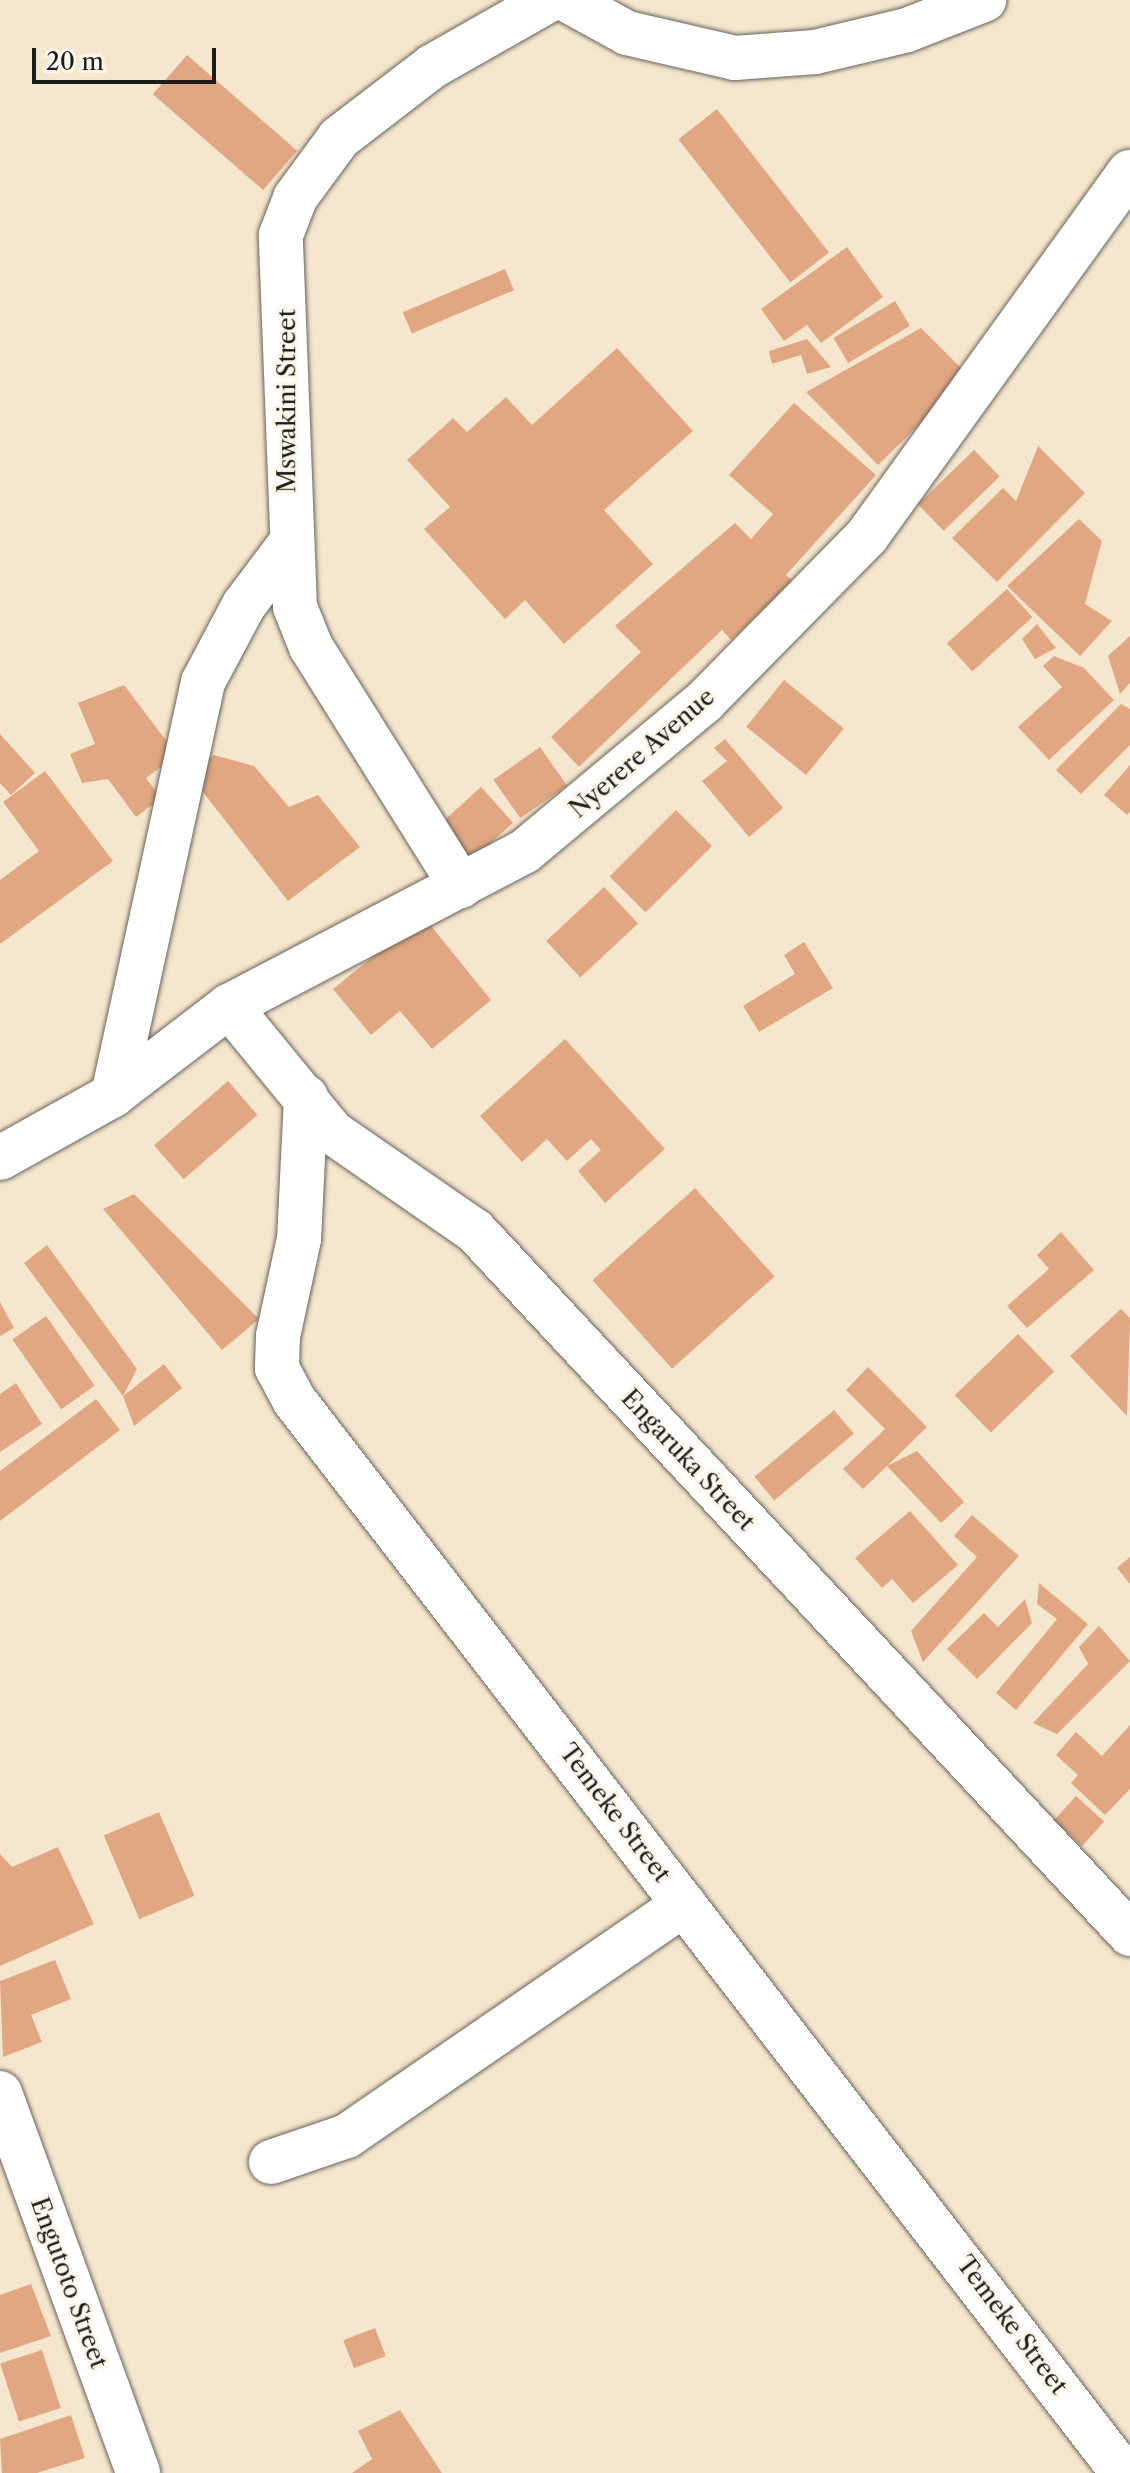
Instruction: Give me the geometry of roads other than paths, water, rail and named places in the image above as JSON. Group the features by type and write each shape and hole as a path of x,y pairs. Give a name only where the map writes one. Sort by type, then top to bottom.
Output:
{"street":[{"name":"Mswakini Street","path":"461,886 311,647 295,607 290,544 291,356 281,235 295,198 339,138 385,99 549,0"},
{"path":"567,0 627,33 735,58 830,49 907,30 984,0"},
{"name":"Nyerere Avenue","path":"0,1158 113,1095 229,1006 525,851 615,780 704,702 867,536 1130,172"},
{"path":"113,1095 203,682 244,605 290,544"},
{"name":"Engaruka Street","path":"229,1006 359,1155 475,1231 1130,1934"},
{"name":"Temeke Street","path":"306,1097 299,1239 277,1368 294,1400 1123,2473"},
{"path":"271,2162 347,2136 684,1904"},
{"name":"Engutoto Street","path":"0,2093 138,2473"}]}
